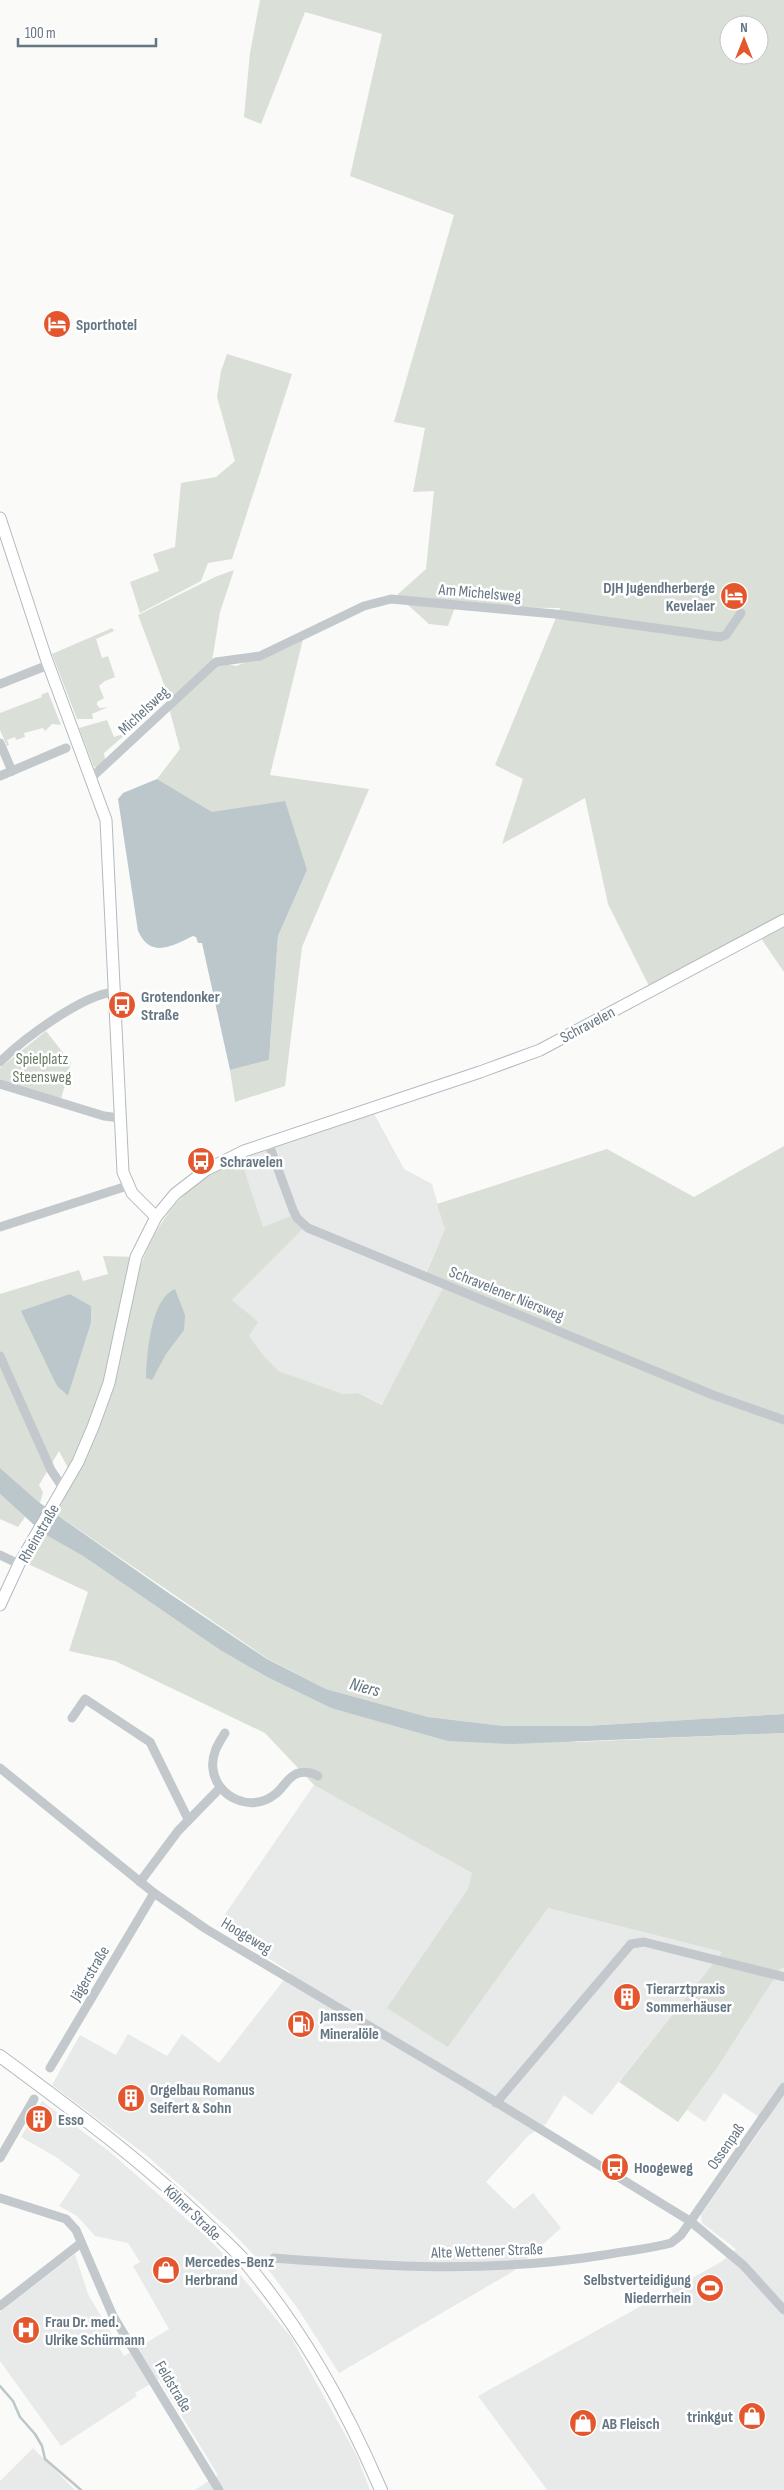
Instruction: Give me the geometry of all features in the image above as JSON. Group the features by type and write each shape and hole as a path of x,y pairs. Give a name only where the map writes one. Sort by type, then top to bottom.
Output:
{"main road":[{"path":"0,518 48,665 107,827 123,1172 127,1186 137,1199 156,1217"},
{"name":"Schravelen","path":"63,1488 78,1462 102,1404 116,1355 136,1257 156,1217 175,1194 206,1170 244,1151 540,1050 784,920"},
{"name":"Rheinstraße","path":"0,1605 19,1564 63,1488"},
{"name":"Kölner Straße","path":"0,2056 113,2140 173,2191 240,2257 310,2350 334,2390 380,2490"}],"street":[{"name":"Am Michelsweg","path":"216,662 260,656 364,606 391,599 555,614 720,637 726,635 741,614"},
{"name":"Michelsweg","path":"90,779 216,662"},
{"path":"0,684 48,665"},
{"path":"0,743 12,771"},
{"path":"0,776 66,748"},
{"path":"0,1062 33,1034 59,1017 95,997 114,992"},
{"path":"0,1084 104,1116 120,1118"},
{"name":"Schravelener Niersweg","path":"268,1142 293,1210 297,1218 308,1228 713,1395 784,1420"},
{"path":"0,1227 127,1186"},
{"path":"0,1356 51,1470 63,1488"},
{"path":"0,1555 19,1564"},
{"path":"72,1718 85,1699 150,1742 188,1820"},
{"path":"225,1734 213,1758 214,1775 220,1788 234,1799 254,1803 275,1795 290,1778 298,1773 306,1772 318,1776"},
{"name":"Hoogeweg","path":"0,1768 154,1893 206,1929 690,2222 743,2265 784,2310"},
{"path":"140,1882 188,1820 220,1788"},
{"name":"Jägerstraße","path":"50,2068 154,1893"},
{"path":"496,2103 631,1944 644,1942 784,1977"},
{"name":"Ossenpaß","path":"690,2222 784,2087"},
{"path":"0,2158 34,2099"},
{"name":"Feldstraße","path":"0,2198 66,2219 76,2230 113,2316 219,2490"},
{"name":"Alte Wettener Straße","path":"274,2258 401,2267 454,2268 550,2263 671,2243 681,2235 690,2222"},
{"path":"0,2306 81,2243"}],"shaded area":[{"path":"157,779 212,812 285,801 307,870 278,936 269,1060 230,1070 202,943 198,943 196,937 193,936 170,946 156,948 143,940 138,931 118,799 123,793"},
{"path":"371,1108 404,1169 432,1184 445,1229 425,1275 445,1284 383,1405 358,1393 343,1394 279,1371 263,1355 249,1336 232,1300 308,1224 299,1213 263,1228 239,1153"},
{"path":"175,1289 185,1315 184,1330 166,1354 152,1380 146,1378 147,1356 155,1315 160,1304"},
{"path":"70,1294 91,1306 91,1323 68,1396 57,1386 21,1311"},
{"path":"0,1468 40,1503 170,1594 267,1659 326,1689 428,1717 504,1726 585,1726 784,1714 784,1733 512,1744 448,1741 331,1708 267,1677 220,1650 83,1556 44,1534 0,1494"},
{"path":"314,1785 472,1873 448,2047 548,1908 722,1952 592,2115 564,2095 546,2124 528,2136 486,2182 514,2209 533,2193 561,2228 512,2272 339,2373 298,2309 271,2273 228,2228 146,2155 52,2085 80,2035 116,2055 128,2034 167,2056 182,2034 219,2063 290,1972 217,1926"},
{"path":"781,1968 784,1968 784,2490 547,2490 478,2396 721,2262 736,2249 702,2223 701,2215 766,2122 724,2093 705,2122 687,2110 719,2065"},
{"path":"42,2101 110,2152 208,2238 224,2255 291,2337 357,2456 370,2490 195,2490 218,2475 159,2379 135,2393 137,2396 61,2446 0,2361 0,2312 75,2254 88,2294 124,2356 169,2329 133,2266 140,2262 128,2243 95,2236 77,2216 59,2206 80,2175 56,2157 21,2137"},
{"path":"33,2448 75,2490 0,2490 0,2481"}],"green space":[{"path":"260,0 784,0 784,972 758,934 651,990 608,904 585,798 502,844 523,779 495,765 560,608 455,607 448,626 429,624 397,595 426,569 434,491 413,492 425,428 394,422 454,215 350,176 382,34 305,12 261,124 244,117 250,53"},
{"path":"227,354 292,374 232,559 208,563 201,581 140,613 130,582 159,571 153,554 175,547 181,483 216,477 235,461 217,397 221,371"},
{"path":"234,570 220,612 212,661 236,666 303,639 270,775 369,789 302,947 285,1086 235,1102 230,1070 269,1060 278,936 307,870 157,779 180,749 169,708 175,702 168,695 138,615 215,577"},
{"path":"112,628 114,631 96,639 102,658 108,656 115,677 99,686 104,698 97,702 97,705 100,708 108,707 92,714 93,719 77,719 52,654"},
{"path":"48,692 61,725 52,724 45,731 43,728 24,733 25,737 16,740 15,737 7,740 9,745 7,746 0,730 0,713 42,697 41,695"},
{"path":"107,720 114,737 127,733 104,753 105,760 98,768 94,767 79,728"},
{"name":"Spielplatz Steensweg","path":"46,1031 71,1063 61,1099 6,1083 0,1079 0,1068"},
{"path":"784,1146 784,1714 585,1726 504,1726 428,1717 326,1689 268,1659 56,1514 91,1446 90,1426 68,1468 59,1451 39,1485 43,1492 40,1503 0,1468 0,1294 79,1270 83,1281 108,1274 103,1256 136,1257 123,1322 140,1268 154,1235 164,1219 189,1190 239,1153 263,1227 299,1213 308,1224 232,1300 258,1322 249,1336 263,1355 279,1371 343,1394 358,1393 382,1405 445,1284 425,1276 445,1229 437,1204 607,1149 694,1197","holes":["70,1294 91,1306 91,1323 68,1396 57,1386 50,1369"]},
{"path":"0,1494 25,1517 18,1527 0,1519"},
{"path":"44,1534 83,1556 220,1650 267,1677 331,1708 577,1742 784,1733 784,1968 781,1968 719,2065 678,2122 619,2082 722,1952 548,1908 448,2047 387,2008 468,1889 472,1873 314,1785 265,1733 115,1661 69,1651 88,1592 26,1563"}],"waterway":[{"path":"0,2386 13,2401 20,2417 35,2434 42,2446 45,2459 81,2490"}],"place":[{"name":"Sporthotel","path":"57,324"},
{"name":"DJH Jugendherberge Kevelaer","path":"734,596"},
{"name":"Grotendonker Straße","path":"122,1005"},
{"name":"Schravelen","path":"201,1161"},
{"name":"Tierarztpraxis Sommerhäuser","path":"627,1997"},
{"name":"Janssen Mineralöle","path":"301,2024"},
{"name":"Orgelbau Romanus Seifert & Sohn","path":"131,2098"},
{"name":"Esso","path":"39,2119"},
{"name":"Hoogeweg","path":"615,2167"},
{"name":"Mercedes-Benz Herbrand","path":"166,2270"},
{"name":"Selbstverteidigung Niederrhein","path":"710,2288"},
{"name":"Frau Dr. med. Ulrike Schürmann","path":"26,2330"},
{"name":"trinkgut","path":"752,2416"},
{"name":"AB Fleisch","path":"583,2423"}],"water label":[{"name":"Niers","path":"365,1687"}]}
